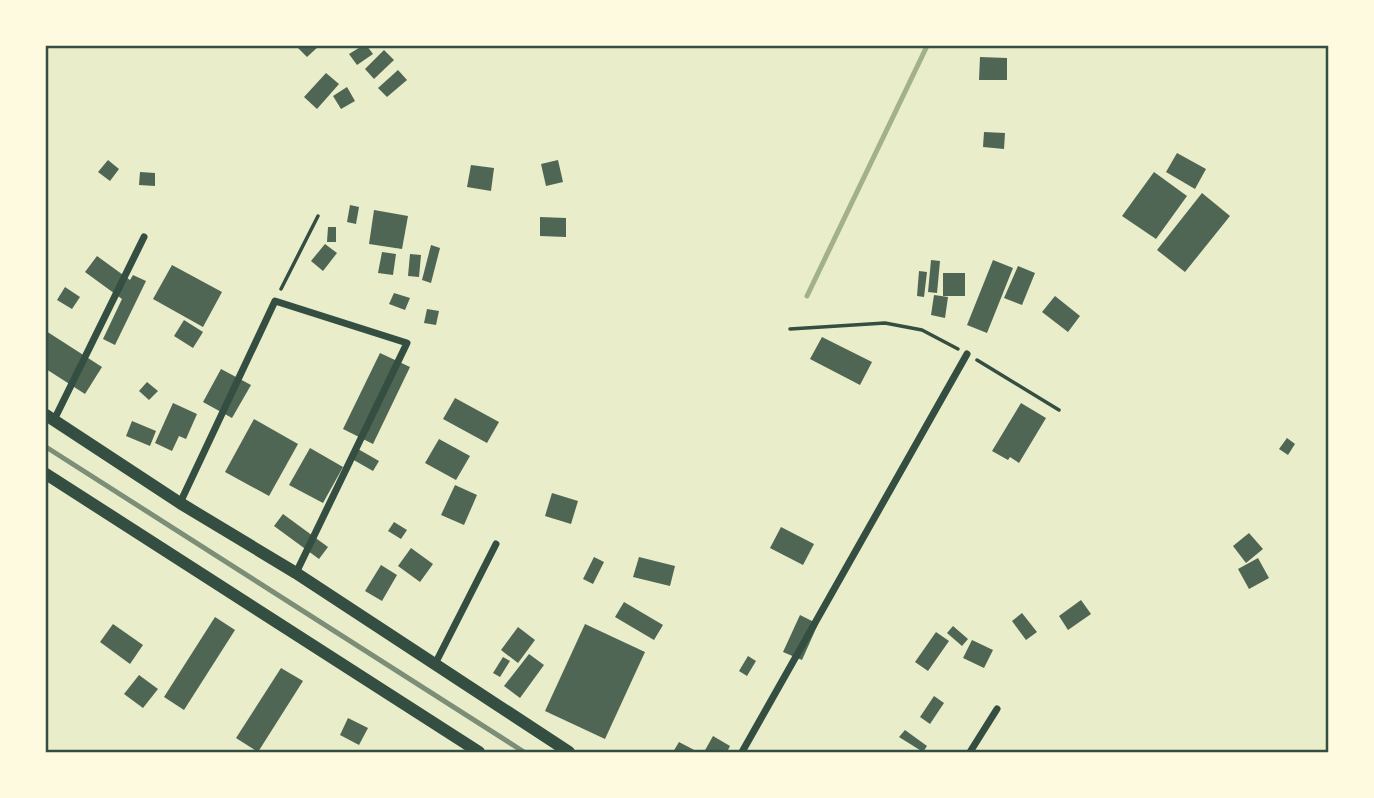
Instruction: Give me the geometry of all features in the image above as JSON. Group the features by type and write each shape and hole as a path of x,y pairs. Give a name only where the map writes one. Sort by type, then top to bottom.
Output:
{"main road":[{"path":"50,417 180,503 296,573 569,752"},
{"path":"46,474 479,752"}],"street":[{"path":"50,417 144,237"},
{"path":"180,503 275,301 407,343 296,573"},
{"path":"742,752 967,354"},
{"path":"434,665 496,544"},
{"path":"970,752 997,709"}],"path":[{"path":"275,301 318,216"},
{"path":"790,329 884,323 934,335 1059,410"}],"building":[{"path":"296,46 319,46 307,57"},
{"path":"367,46 373,54 357,65 349,54"},
{"path":"384,50 394,60 374,79 365,69"},
{"path":"980,57 1007,58 1007,80 979,80"},
{"path":"398,70 407,80 387,97 378,88"},
{"path":"326,73 339,84 317,109 304,97"},
{"path":"347,87 355,101 341,109 333,96"},
{"path":"984,132 1005,133 1004,149 983,147"},
{"path":"1177,153 1206,169 1195,189 1166,172"},
{"path":"108,160 119,169 110,181 98,172"},
{"path":"558,160 563,182 546,186 541,164"},
{"path":"471,165 494,168 491,191 467,187"},
{"path":"140,172 155,173 155,186 139,185"},
{"path":"1154,172 1187,196 1156,239 1122,216"},
{"path":"1202,193 1230,216 1185,272 1157,250"},
{"path":"350,205 359,207 356,224 347,222"},
{"path":"374,210 408,216 402,249 369,244"},
{"path":"540,217 566,218 566,237 540,236"},
{"path":"328,227 336,227 336,242 327,242"},
{"path":"325,244 337,253 323,271 311,261"},
{"path":"431,245 440,248 431,283 422,280"},
{"path":"382,252 396,254 393,275 378,273"},
{"path":"410,254 421,255 419,277 408,276"},
{"path":"97,256 130,280 133,275 146,281 115,345 103,339 122,299 85,272"},
{"path":"931,260 940,261 937,293 928,292"},
{"path":"993,260 1013,268 987,333 967,325"},
{"path":"172,265 222,292 203,327 153,299"},
{"path":"1018,266 1035,273 1022,305 1004,298"},
{"path":"919,271 927,272 924,297 917,296"},
{"path":"943,273 965,273 965,296 943,296"},
{"path":"65,287 80,297 72,309 57,300"},
{"path":"394,293 410,298 405,310 389,304"},
{"path":"934,295 948,297 945,318 931,315"},
{"path":"1055,296 1080,316 1068,332 1042,312"},
{"path":"427,309 439,311 436,325 424,323"},
{"path":"184,320 203,332 193,348 174,336"},
{"path":"46,331 102,367 85,394 46,369"},
{"path":"822,337 872,362 860,385 810,359"},
{"path":"380,353 410,367 373,444 343,429"},
{"path":"221,369 251,385 232,418 203,402"},
{"path":"147,382 158,391 149,400 139,391"},
{"path":"455,398 499,422 487,443 443,419"},
{"path":"173,403 197,414 186,439 179,436 172,451 155,443"},
{"path":"1021,403 1046,418 1019,463 992,451"},
{"path":"254,419 298,444 269,496 225,472"},
{"path":"132,421 156,431 150,446 126,436"},
{"path":"1287,438 1295,444 1288,455 1279,449"},
{"path":"439,439 470,456 456,480 425,463"},
{"path":"310,448 343,467 323,503 289,485"},
{"path":"358,449 379,461 373,471 352,459"},
{"path":"455,485 477,495 464,525 441,515"},
{"path":"552,493 578,501 571,524 545,516"},
{"path":"283,514 328,547 319,559 274,526"},
{"path":"394,522 407,530 401,539 388,531"},
{"path":"781,527 814,544 803,565 770,548"},
{"path":"1249,533 1263,549 1246,563 1233,546"},
{"path":"411,548 433,564 420,582 398,566"},
{"path":"594,557 604,562 593,584 583,579"},
{"path":"639,557 675,566 670,586 633,577"},
{"path":"1258,558 1269,578 1249,589 1238,569"},
{"path":"381,565 397,575 382,601 365,591"},
{"path":"1081,600 1091,614 1068,630 1059,616"},
{"path":"624,602 663,625 654,640 615,617"},
{"path":"1022,613 1037,632 1026,640 1012,621"},
{"path":"800,615 818,624 802,660 783,652"},
{"path":"215,617 235,630 184,710 164,697"},
{"path":"113,624 143,645 130,664 100,642"},
{"path":"585,624 645,652 605,739 545,711"},
{"path":"953,626 968,639 962,646 947,633"},
{"path":"518,627 535,640 518,663 501,650"},
{"path":"936,632 949,641 928,671 915,662"},
{"path":"972,640 993,650 984,668 963,658"},
{"path":"529,654 544,665 520,698 504,686"},
{"path":"748,656 756,661 747,676 739,671"},
{"path":"503,657 510,661 500,677 493,673"},
{"path":"281,668 303,681 258,752 236,738"},
{"path":"139,675 158,689 143,708 124,694"},
{"path":"934,696 944,703 930,724 920,717"},
{"path":"348,718 368,728 359,745 340,735"},
{"path":"905,730 927,746 923,752 899,737"},
{"path":"713,736 730,746 727,752 704,752"},
{"path":"679,742 698,752 673,752"}],"waterway":[{"path":"807,296 927,46"}],"railway":[{"path":"46,447 524,752"}]}
